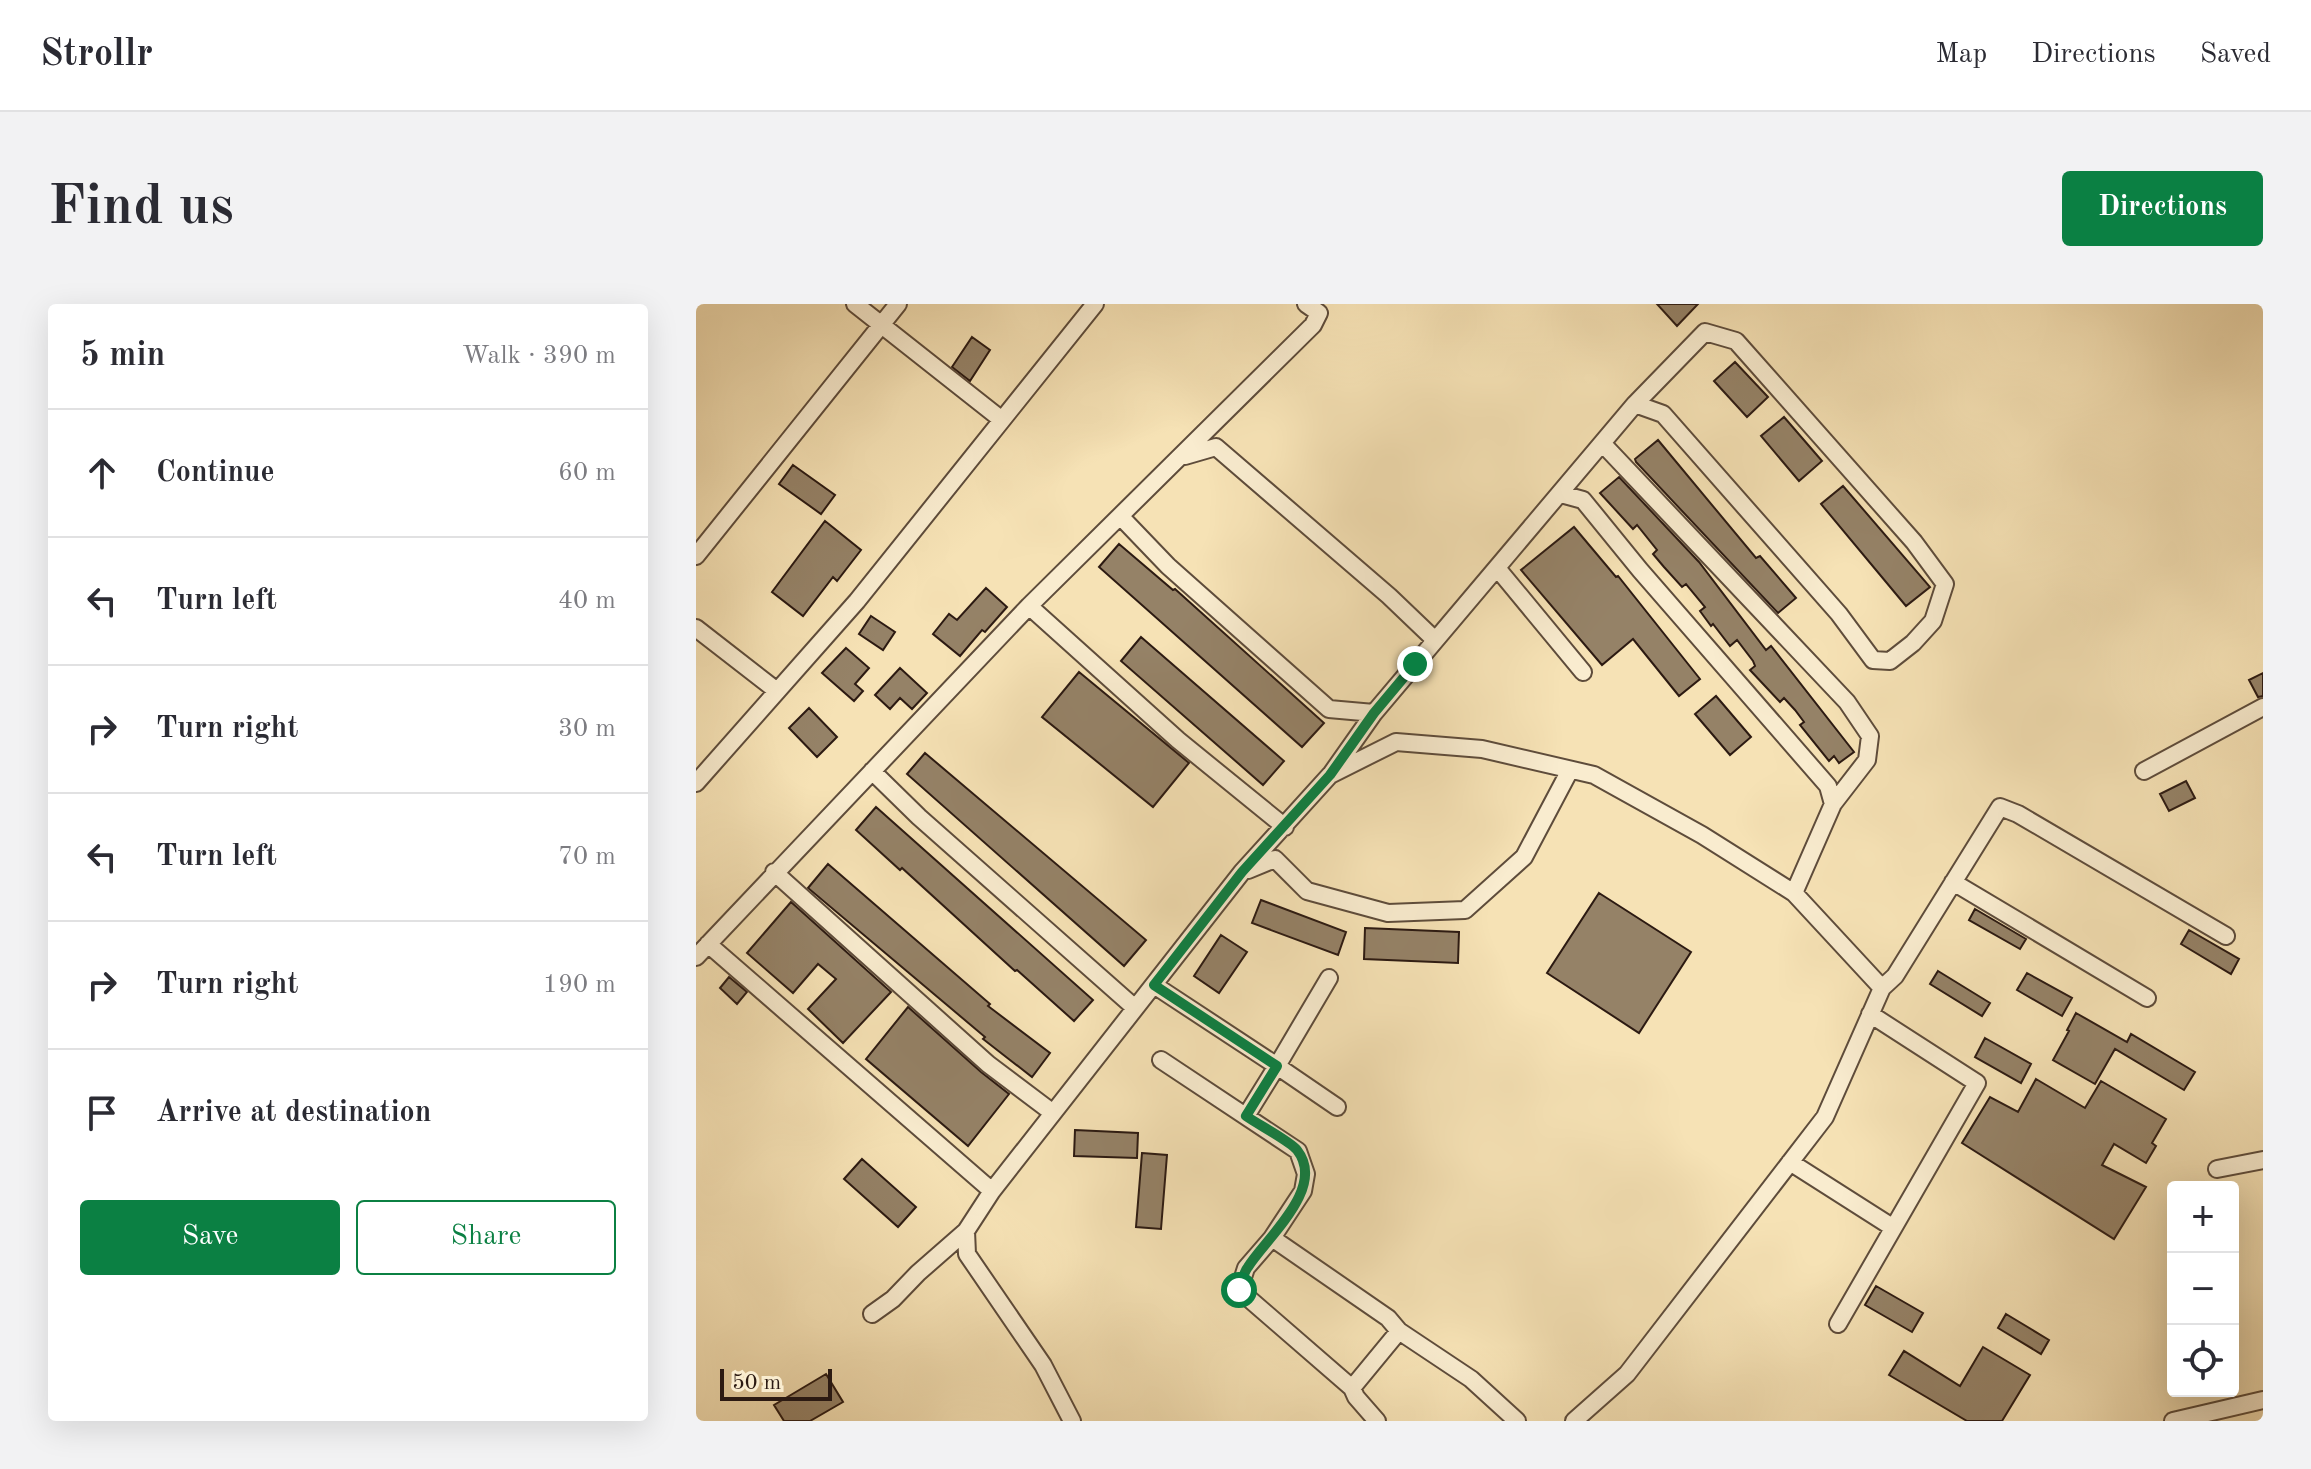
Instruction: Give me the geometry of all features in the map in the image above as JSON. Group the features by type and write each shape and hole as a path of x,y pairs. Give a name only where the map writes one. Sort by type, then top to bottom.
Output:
{"street":[{"path":"855,304 1002,420"},
{"path":"696,556 898,304"},
{"path":"696,783 857,601 1095,304"},
{"path":"696,957 1029,606 1313,325 1319,313 1306,304"},
{"path":"872,1314 893,1299 966,1231 992,1191 1242,872 1330,775 1374,713 1635,404 1705,332 1736,341 1914,542 1945,584 1933,621 1913,643 1890,661 1873,660 1839,614 1663,414 1635,404"},
{"path":"1602,443 1847,702 1870,736 1867,760 1833,804 1794,893"},
{"path":"1183,456 1216,447 1389,596 1435,640"},
{"path":"1561,494 1583,500 1828,786 1833,804"},
{"path":"1121,517 1168,566 1329,709 1374,713"},
{"path":"1497,568 1583,672"},
{"path":"1029,606 1178,740 1285,827"},
{"path":"696,628 777,691"},
{"path":"2144,771 2263,707"},
{"path":"1330,775 1396,742 1482,749 1594,775 1702,835 1794,893 1882,988"},
{"path":"1242,872 1275,859 1307,891 1361,906 1388,913 1465,910 1524,857 1570,770"},
{"path":"872,771 919,817 1135,1008"},
{"path":"1574,1421 1627,1374 1825,1117 1882,988 1895,976 2000,807 2018,814 2226,936"},
{"path":"774,872 988,1064 1053,1113"},
{"path":"1953,882 2147,998"},
{"path":"708,944 992,1191"},
{"path":"1246,1116 1329,978"},
{"path":"1154,985 1337,1107"},
{"path":"1838,1324 1977,1083 1870,1014"},
{"path":"1161,1060 1298,1151 1306,1174 1303,1191 1272,1238 1246,1268 1239,1290 1352,1388 1377,1421"},
{"path":"2217,1169 2263,1160"},
{"path":"1790,1162 1892,1227"},
{"path":"966,1231 967,1254 1043,1365 1072,1421"},
{"path":"1272,1238 1388,1318 1399,1331 1471,1379 1517,1421"},
{"path":"1352,1388 1399,1331"},
{"path":"2173,1421 2263,1400"}],"building":[{"path":"1657,304 1698,304 1677,326"},
{"path":"972,337 990,350 970,381 952,367"},
{"path":"1735,362 1768,397 1747,417 1714,381"},
{"path":"1784,417 1822,461 1799,481 1761,436"},
{"path":"1658,440 1756,558 1760,556 1796,598 1778,613 1636,462 1635,459"},
{"path":"793,465 835,495 821,514 779,484"},
{"path":"1619,477 1699,562 1766,650 1771,646 1854,752 1839,763 1834,756 1829,761 1800,725 1804,722 1795,710 1784,698 1780,702 1750,670 1755,666 1753,661 1737,640 1730,646 1713,624 1711,626 1700,611 1705,607 1686,584 1682,587 1653,554 1657,550 1637,525 1633,529 1600,493"},
{"path":"1843,486 1930,587 1906,606 1821,504"},
{"path":"825,521 861,550 837,581 833,577 803,616 772,592"},
{"path":"1574,527 1618,576 1700,679 1679,696 1633,639 1602,665 1521,570"},
{"path":"1119,544 1175,589 1324,723 1302,747 1099,567"},
{"path":"986,588 1007,607 960,656 933,634 949,614 957,620"},
{"path":"871,616 895,632 883,650 859,634"},
{"path":"1141,637 1284,761 1263,785 1121,661"},
{"path":"846,648 869,668 855,684 863,691 854,701 822,673"},
{"path":"900,668 927,693 912,709 900,698 890,709 875,695"},
{"path":"1079,672 1189,763 1153,807 1042,717"},
{"path":"2263,673 2263,696 2258,697 2249,680"},
{"path":"1716,696 1751,737 1730,755 1695,714"},
{"path":"809,708 837,737 817,757 789,728"},
{"path":"925,753 1146,940 1124,966 907,774"},
{"path":"2186,781 2195,798 2169,811 2160,794"},
{"path":"876,807 1093,1000 1074,1021 856,830"},
{"path":"828,864 990,1004 988,1006 1050,1053 1032,1077 983,1039 985,1037 808,888"},
{"path":"1599,893 1691,952 1639,1033 1547,973"},
{"path":"1261,900 1346,932 1338,955 1252,923"},
{"path":"791,902 891,992 843,1043 808,1009 836,979 818,964 793,993 747,953"},
{"path":"1975,909 2026,939 2020,949 1969,920"},
{"path":"1365,928 1459,932 1458,963 1364,959"},
{"path":"2189,930 2239,959 2231,974 2181,944"},
{"path":"1221,935 1247,952 1219,993 1194,976"},
{"path":"1938,971 1990,1003 1982,1016 1930,984"},
{"path":"2027,973 2072,998 2062,1016 2017,990"},
{"path":"729,977 747,992 737,1004 720,988"},
{"path":"908,1007 1009,1094 968,1146 866,1059"},
{"path":"2076,1013 2127,1042 2131,1034 2195,1072 2184,1090 2115,1049 2095,1084 2053,1060"},
{"path":"1985,1038 2031,1064 2021,1083 1975,1057"},
{"path":"2036,1079 2085,1108 2101,1081 2166,1119 2152,1143 2156,1146 2146,1163 2114,1144 2102,1165 2146,1187 2114,1239 1962,1143 1990,1097 2018,1112"},
{"path":"1075,1130 1138,1133 1137,1158 1074,1156"},
{"path":"1142,1153 1167,1155 1161,1229 1136,1227"},
{"path":"862,1159 916,1207 898,1227 844,1179"},
{"path":"1876,1286 1923,1313 1912,1332 1865,1305"},
{"path":"2006,1314 2049,1340 2041,1354 1998,1328"},
{"path":"1983,1347 2030,1375 2002,1421 1967,1421 1889,1375 1904,1351 1960,1386"},
{"path":"826,1374 843,1402 810,1421 784,1421 774,1405"}],"route":[{"path":"1239,1290 1246,1268 1272,1238 1303,1191 1306,1174 1298,1151 1246,1116 1277,1066 1154,985 1242,872 1330,775 1374,713 1415,664"}]}
